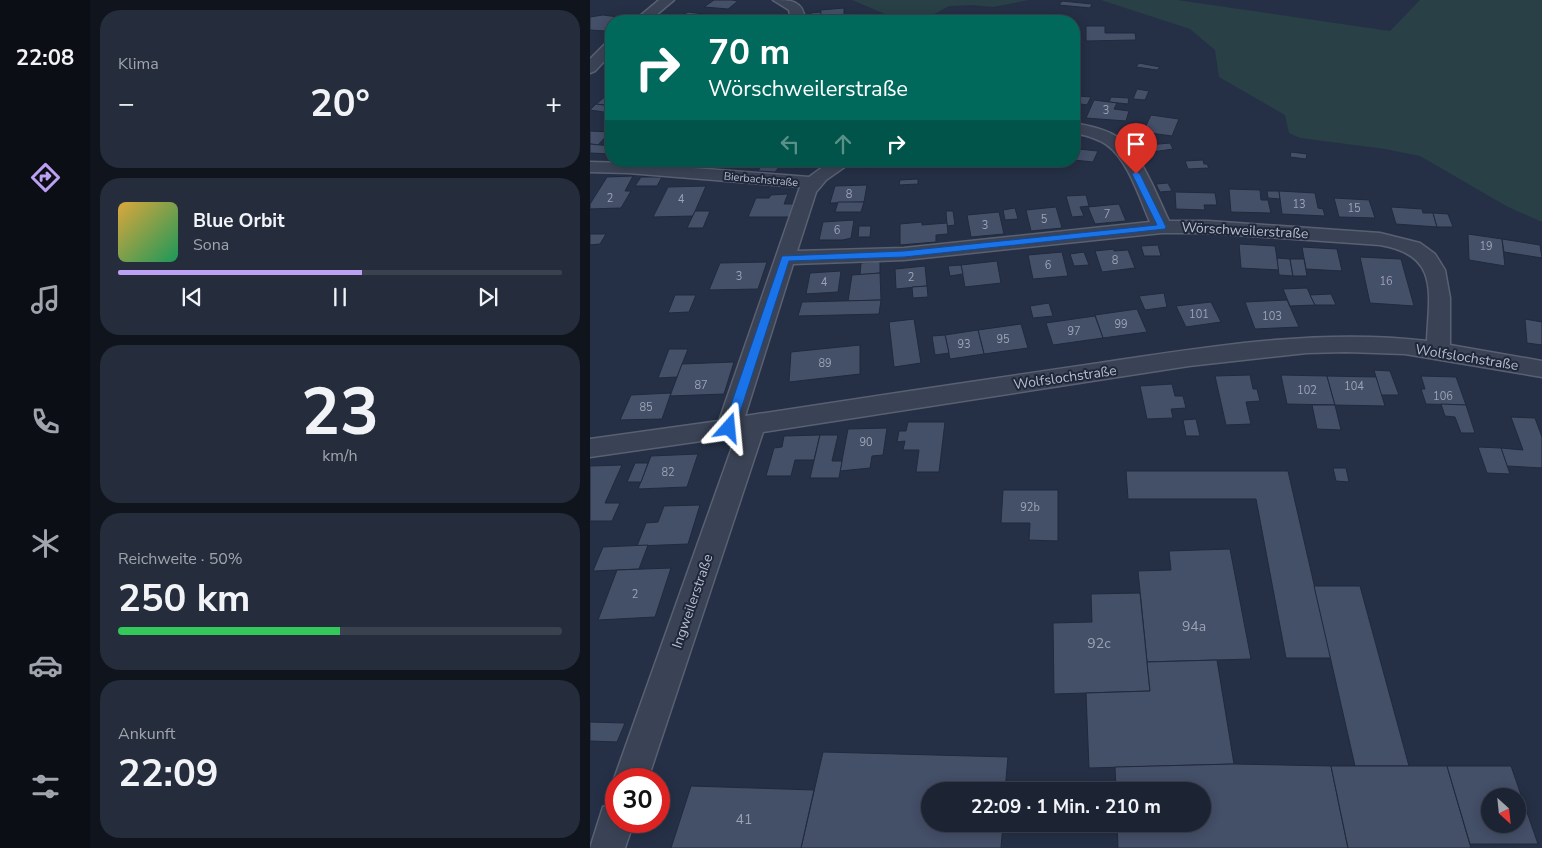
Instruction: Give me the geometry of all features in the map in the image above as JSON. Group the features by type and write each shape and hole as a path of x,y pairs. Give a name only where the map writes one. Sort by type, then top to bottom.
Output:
{"street":[{"path":"648,15 667,0"},
{"path":"780,0 796,9 798,15"},
{"path":"590,68 605,52"},
{"path":"1080,129 1092,132 1116,143 1127,156 1162,227"},
{"name":"Bierbachstraße","path":"590,167 628,168 813,183"},
{"path":"813,183 836,167"},
{"name":"Ingweilerstraße","path":"633,768 741,426 785,258 807,192 813,183"},
{"name":"Wörschweilerstraße","path":"785,258 904,254 1162,227 1208,227 1380,239 1400,243 1417,250 1431,263 1438,279 1438,350"},
{"name":"Wolfslochstraße","path":"590,448 1102,371 1258,350 1367,345 1438,350 1542,369"},
{"path":"606,848 611,833"}],"green space":[{"path":"852,0 1029,0 993,7 972,5 949,6 932,15 887,15"},
{"path":"1101,0 1177,0 1390,31 1420,0 1542,0 1542,222 1508,207 1420,156 1385,149 1300,138 1289,133 1285,115 1219,77 1215,50 1190,29"}],"building":[{"path":"714,0 738,1 728,9 704,7"},
{"path":"1062,1 1092,4 1090,8 1059,5"},
{"path":"844,8 844,15 820,15 821,10"},
{"path":"688,12 712,15 683,15"},
{"path":"821,12 820,15 811,15 811,13"},
{"path":"605,15 605,31 590,30 590,17"},
{"path":"1086,26 1105,26 1105,33 1135,33 1136,40 1086,41"},
{"path":"1139,63 1160,67 1157,70 1136,67"},
{"path":"1137,89 1149,91 1145,100 1133,99"},
{"path":"1080,96 1091,97 1087,105 1080,104"},
{"path":"605,97 605,105 596,104"},
{"path":"1111,97 1129,98 1128,104 1109,102"},
{"path":"1094,100 1117,103 1114,109 1129,111 1126,121 1086,118"},
{"path":"596,104 605,105 604,112 590,110"},
{"path":"1151,115 1179,119 1172,136 1143,132"},
{"path":"590,131 605,132 605,137 598,145 590,144"},
{"path":"1170,143 1173,149 1152,152 1148,145"},
{"path":"590,144 605,145 605,154 590,153"},
{"path":"1080,149 1098,151 1093,162 1080,161"},
{"path":"1291,152 1307,154 1306,159 1290,157"},
{"path":"1203,160 1204,164 1207,164 1209,168 1188,169 1185,161"},
{"path":"760,167 779,167 775,172 758,171"},
{"path":"633,176 625,191 631,191 621,208 590,209 590,204 607,177"},
{"path":"641,177 662,177 657,186 635,186"},
{"path":"918,179 918,184 899,185 900,180"},
{"path":"1168,183 1172,191 1160,192 1156,184"},
{"path":"867,185 864,202 830,203 835,186"},
{"path":"706,186 693,216 653,217 668,187"},
{"path":"1229,189 1260,190 1261,200 1268,200 1271,213 1231,212"},
{"path":"1267,191 1279,191 1280,199 1268,198"},
{"path":"1279,191 1315,193 1318,208 1323,209 1325,216 1282,214"},
{"path":"1175,192 1215,193 1217,205 1204,205 1205,210 1176,209"},
{"path":"788,194 784,204 793,204 789,217 748,217 756,198 769,198 771,195"},
{"path":"1086,195 1089,206 1080,207 1084,216 1072,217 1066,196"},
{"path":"1334,198 1369,200 1375,218 1339,217"},
{"path":"838,202 864,202 861,212 835,212"},
{"path":"1119,204 1126,221 1095,224 1088,207"},
{"path":"1056,207 1062,228 1031,231 1026,210"},
{"path":"1391,207 1422,209 1423,213 1433,213 1437,227 1396,224"},
{"path":"1015,208 1018,219 1005,220 1003,210"},
{"path":"695,211 710,211 703,228 687,228"},
{"path":"946,211 953,211 955,225 947,226"},
{"path":"999,212 1004,234 971,237 967,215"},
{"path":"1433,213 1448,214 1453,227 1437,227"},
{"path":"854,220 851,238 819,240 823,222"},
{"path":"922,222 922,225 947,223 948,234 936,235 936,242 900,245 900,224"},
{"path":"859,226 871,226 870,237 858,237"},
{"path":"590,234 606,234 600,244 590,245"},
{"path":"1468,234 1502,239 1505,266 1469,260"},
{"path":"1502,239 1540,245 1542,258 1504,252"},
{"path":"1239,244 1275,246 1279,270 1241,268"},
{"path":"1158,245 1161,256 1144,256 1141,246"},
{"path":"1302,247 1337,249 1342,271 1306,269"},
{"path":"1114,249 1114,251 1128,250 1135,268 1102,272 1095,251"},
{"path":"1062,252 1068,276 1033,279 1028,255"},
{"path":"1084,252 1089,265 1074,266 1070,254"},
{"path":"1360,257 1401,259 1414,306 1370,303"},
{"path":"1277,258 1290,259 1293,276 1279,275"},
{"path":"1290,259 1304,259 1307,276 1293,276"},
{"path":"880,261 880,273 860,275 861,263"},
{"path":"997,261 1001,283 965,287 961,265"},
{"path":"767,262 758,289 709,290 720,263"},
{"path":"961,265 963,274 950,276 948,266"},
{"path":"925,266 927,286 896,289 895,269"},
{"path":"841,271 838,292 806,294 810,273"},
{"path":"880,273 881,300 848,301 852,275"},
{"path":"927,286 928,297 913,298 912,287"},
{"path":"1307,288 1315,305 1290,306 1283,289"},
{"path":"1164,293 1167,307 1145,310 1139,296"},
{"path":"1331,294 1336,305 1315,305 1310,295"},
{"path":"675,295 696,295 689,312 668,313"},
{"path":"881,300 879,314 798,316 802,302"},
{"path":"1287,300 1299,327 1255,329 1245,302"},
{"path":"1211,302 1221,322 1186,327 1176,306"},
{"path":"1049,303 1053,316 1033,318 1030,306"},
{"path":"1137,309 1147,332 1103,338 1095,315"},
{"path":"1095,316 1103,338 1053,345 1046,323"},
{"path":"914,319 921,363 894,367 889,322"},
{"path":"1525,319 1542,322 1542,345 1527,343"},
{"path":"1021,324 1028,348 984,354 978,330"},
{"path":"978,330 984,354 950,359 945,335"},
{"path":"945,335 949,353 935,355 932,336"},
{"path":"860,345 860,374 789,382 791,352"},
{"path":"669,349 688,349 677,377 658,378"},
{"path":"734,362 724,394 670,396 682,364"},
{"path":"1374,370 1390,371 1399,395 1381,395"},
{"path":"1250,375 1253,389 1257,389 1260,401 1246,402 1251,424 1226,425 1215,376"},
{"path":"1281,375 1327,376 1335,405 1287,404"},
{"path":"1327,376 1376,377 1385,406 1335,405"},
{"path":"1421,376 1456,377 1466,405 1426,404 1421,389 1425,389"},
{"path":"1172,384 1175,396 1183,396 1186,408 1171,409 1173,418 1147,419 1140,386"},
{"path":"671,393 662,419 620,420 631,395"},
{"path":"1441,404 1466,405 1475,433 1461,433 1455,417 1445,416"},
{"path":"1312,405 1335,405 1341,430 1317,429"},
{"path":"1511,417 1535,418 1542,437 1542,468 1507,466 1501,448 1523,450"},
{"path":"1196,419 1200,436 1186,436 1183,420"},
{"path":"908,422 945,422 939,472 916,472 919,450 903,450 905,441 897,442 899,431 906,431"},
{"path":"887,428 883,455 872,456 870,468 840,471 848,429"},
{"path":"820,435 814,460 795,460 791,476 766,476 774,448 782,447 784,436"},
{"path":"820,435 838,435 832,461 842,461 839,478 810,478"},
{"path":"1478,447 1501,448 1510,474 1487,473"},
{"path":"698,454 687,487 638,489 651,456"},
{"path":"635,463 648,463 641,482 627,482"},
{"path":"622,465 605,503 620,503 612,521 590,521 590,466"},
{"path":"1333,468 1346,468 1349,482 1336,481"},
{"path":"1126,471 1288,471 1331,658 1286,658 1256,499 1128,499"},
{"path":"1003,490 1058,490 1058,541 1029,540 1030,523 1001,523"},
{"path":"700,505 688,544 637,546 646,523 658,522 664,506"},
{"path":"648,545 639,569 593,571 603,547"},
{"path":"1230,549 1251,659 1147,662 1138,571 1171,570 1169,551"},
{"path":"671,568 655,617 598,620 617,570"},
{"path":"1314,586 1360,586 1409,766 1355,766"},
{"path":"1140,593 1150,691 1054,694 1053,623 1092,622 1091,594"},
{"path":"1217,660 1234,764 1089,768 1086,693 1150,691 1147,662"},
{"path":"590,722 625,723 617,742 590,741"},
{"path":"823,752 1008,757 1006,782 921,782 921,832 1002,832 1001,848 801,848"},
{"path":"1234,764 1331,766 1348,848 1118,848 1117,832 1211,832 1211,782 1116,782 1115,767"},
{"path":"1331,766 1447,766 1471,848 1348,848"},
{"path":"1447,766 1511,766 1519,788 1481,788 1481,833 1526,833 1526,809 1538,844 1470,844"},
{"path":"691,786 814,790 801,848 671,848"}],"route":[{"path":"729,428 785,258 904,254 1162,227 1136,174"}]}
